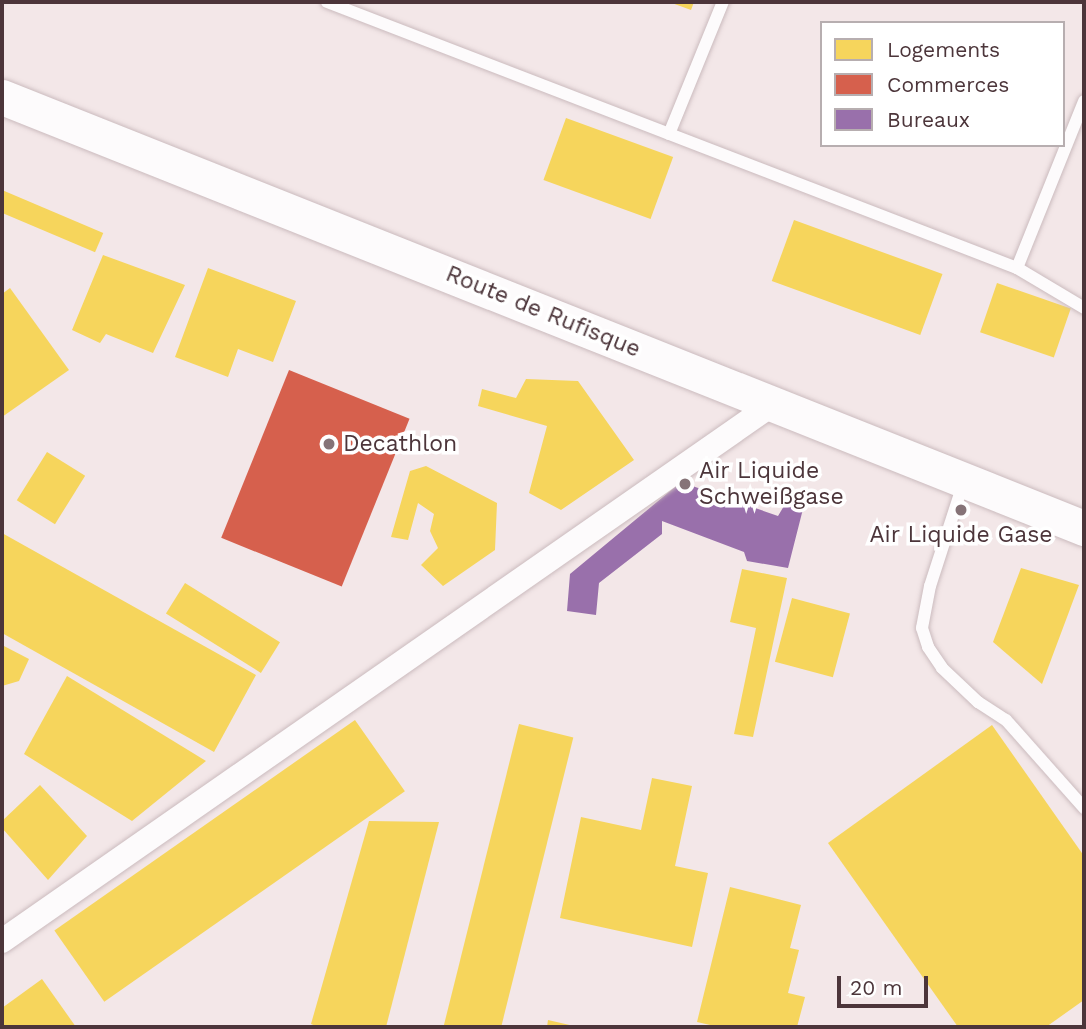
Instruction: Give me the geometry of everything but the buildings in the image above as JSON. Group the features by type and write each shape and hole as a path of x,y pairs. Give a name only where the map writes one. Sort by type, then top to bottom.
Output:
{"main road":[{"name":"Route de Rufisque","path":"2,97 1084,528"}],"street":[{"path":"2,941 773,404"}],"lane":[{"path":"327,2 1017,268 1084,308"},
{"path":"669,134 723,2"},
{"path":"1017,268 1084,101"},
{"path":"964,480 930,586 922,628 928,647 969,694 1006,720 1084,808"}],"place":[{"name":"Decathlon","path":"329,444"},
{"name":"Air Liquide Schweißgase","path":"685,484"},
{"name":"Air Liquide Gase","path":"961,510"}]}
